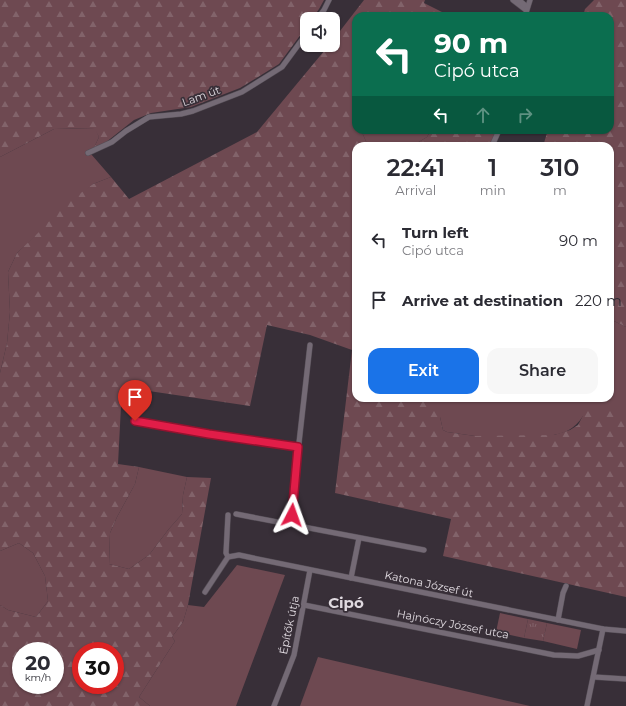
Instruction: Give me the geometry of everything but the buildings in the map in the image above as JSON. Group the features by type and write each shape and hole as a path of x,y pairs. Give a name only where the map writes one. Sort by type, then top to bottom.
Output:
{"street":[{"path":"322,12 329,0"},
{"path":"513,0 527,8"},
{"path":"519,0 527,8"},
{"path":"526,12 530,0"},
{"name":"Lam út","path":"88,153 112,142 126,131 149,117 174,115 193,111 242,92 282,67 300,43"},
{"path":"294,525 292,505 310,346"},
{"path":"135,421 298,447"},
{"path":"236,514 424,550"},
{"path":"205,592 228,557 226,553 228,515"},
{"path":"351,578 359,538"},
{"name":"Katona József út","path":"228,557 239,555 603,629 626,631"},
{"name":"Építők útja","path":"274,706 294,655 310,570"},
{"path":"558,620 563,593 566,586"},
{"name":"Hajnóczy József utca","path":"304,605 554,655 578,656 599,650"},
{"path":"587,706 603,629"},
{"path":"594,678 626,679"}],"green space":[{"path":"0,0 324,0 317,12 300,12 300,36 279,64 240,88 191,107 151,113 134,120 91,154 99,137 94,128 54,129 0,157"},
{"path":"364,0 425,0 424,3 442,12 355,12"},
{"path":"594,0 626,0 626,327 614,321 614,142 544,142 547,134 614,134 614,12 584,12 585,9"},
{"path":"352,15 352,134 363,134 366,142 352,142 352,350 310,335 267,325 250,406 122,387 118,464 139,467 135,484 110,533 109,564 129,569 149,555 182,514 183,495 187,477 211,478 188,605 183,622 172,637 175,641 139,697 150,706 0,706 0,605 8,610 36,617 48,601 45,576 33,553 19,543 0,551 0,373 7,343 10,312 8,272 17,253 63,206 93,184 111,177 129,199 257,132 323,52 340,52 340,31"},
{"path":"95,128 99,137 91,154 111,177 93,184 17,253 8,272 10,312 7,343 0,373 0,157 54,129"},
{"path":"363,134 429,134 427,137 419,142 366,142"},
{"path":"429,134 495,134 492,142 419,142 427,137"},
{"path":"614,321 626,327 626,414 583,416 573,428 559,434 548,436 475,436 447,432 443,430 440,417 440,402 614,402"},
{"path":"352,350 352,402 440,402 440,417 443,430 447,432 475,436 554,435 570,430 578,425 588,406 626,414 626,597 443,556 451,519 335,493"},
{"path":"139,467 187,477 183,495 182,514 149,555 129,569 109,564 110,533 135,484"},
{"path":"19,543 33,553 45,576 48,601 36,617 8,610 0,605 0,551"},
{"path":"237,565 285,575 236,706 150,706 139,697 175,641 172,637 183,622 188,605 204,607"},
{"path":"500,613 528,619 524,638 496,632"},
{"path":"528,619 547,623 543,641 524,638"},
{"path":"547,623 581,630 577,649 543,641"},
{"path":"318,657 530,706 300,706"}],"district":[{"name":"Cipó","path":"346,603"}],"route":[{"path":"135,421 298,447 292,515"}]}
